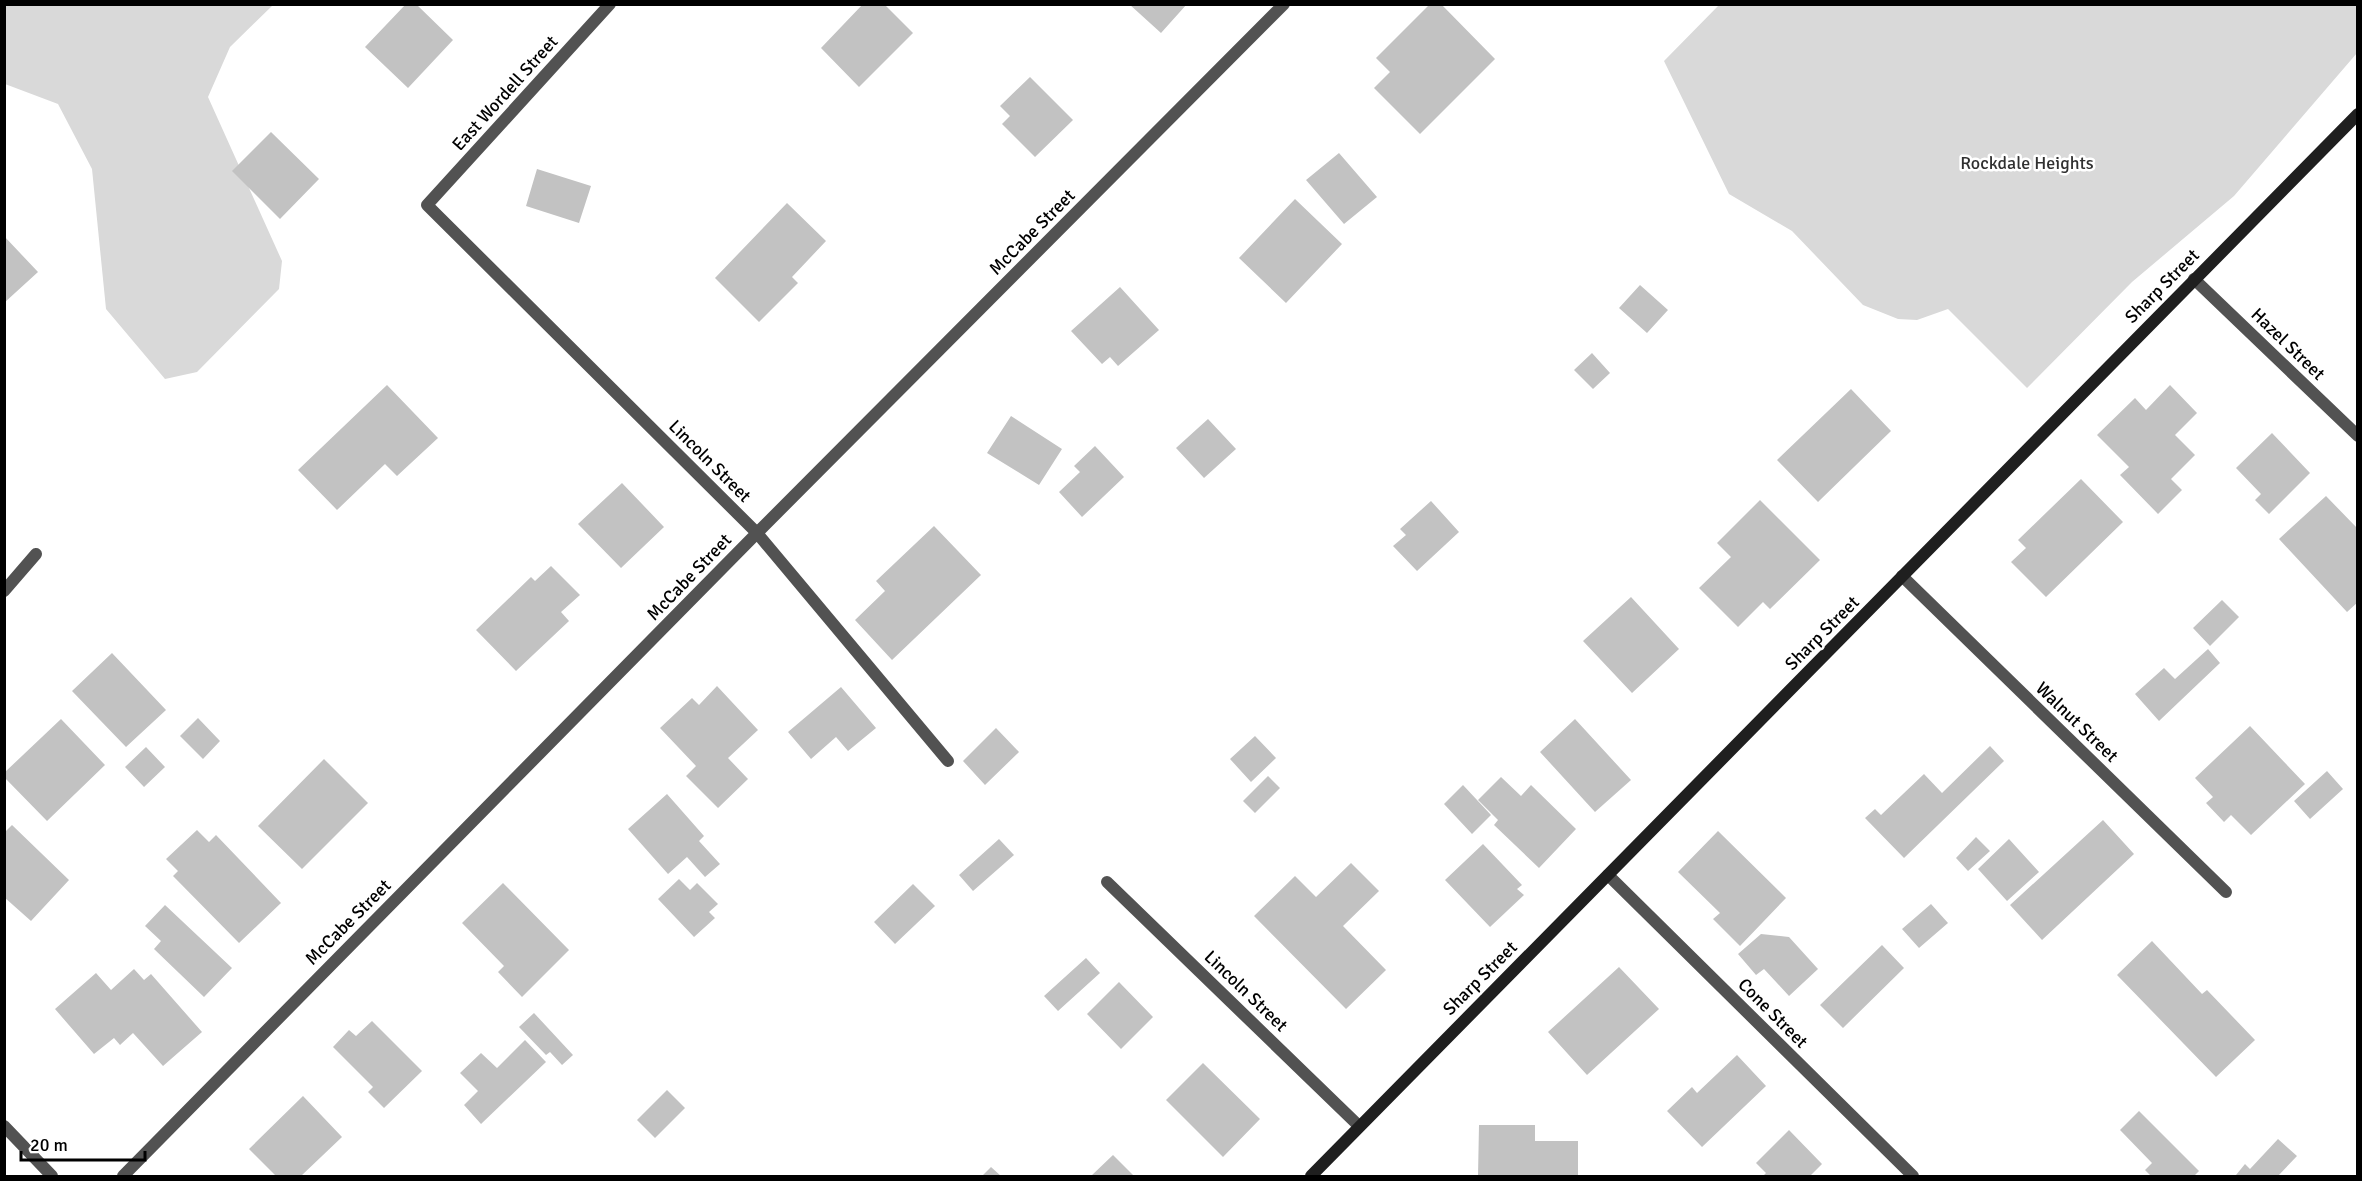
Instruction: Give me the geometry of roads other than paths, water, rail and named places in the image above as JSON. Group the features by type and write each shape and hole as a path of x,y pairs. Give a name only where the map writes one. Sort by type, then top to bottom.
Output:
{"street":[{"name":"East Wordell Street","path":"427,205 610,4"},
{"name":"McCabe Street","path":"123,1176 757,533 1284,4"},
{"name":"Sharp Street","path":"1315,1175 1359,1126 2358,114"},
{"name":"Lincoln Street","path":"427,205 757,533 948,761"},
{"name":"Hazel Street","path":"2194,279 2358,436"},
{"path":"4,591 36,554"},
{"name":"Walnut Street","path":"1902,576 2226,892"},
{"name":"Cone Street","path":"1608,875 1913,1176"},
{"name":"Lincoln Street","path":"1107,882 1359,1126"},
{"path":"4,1126 52,1176"}],"park label":[{"name":"Rockdale Heights","path":"2027,163"}]}
